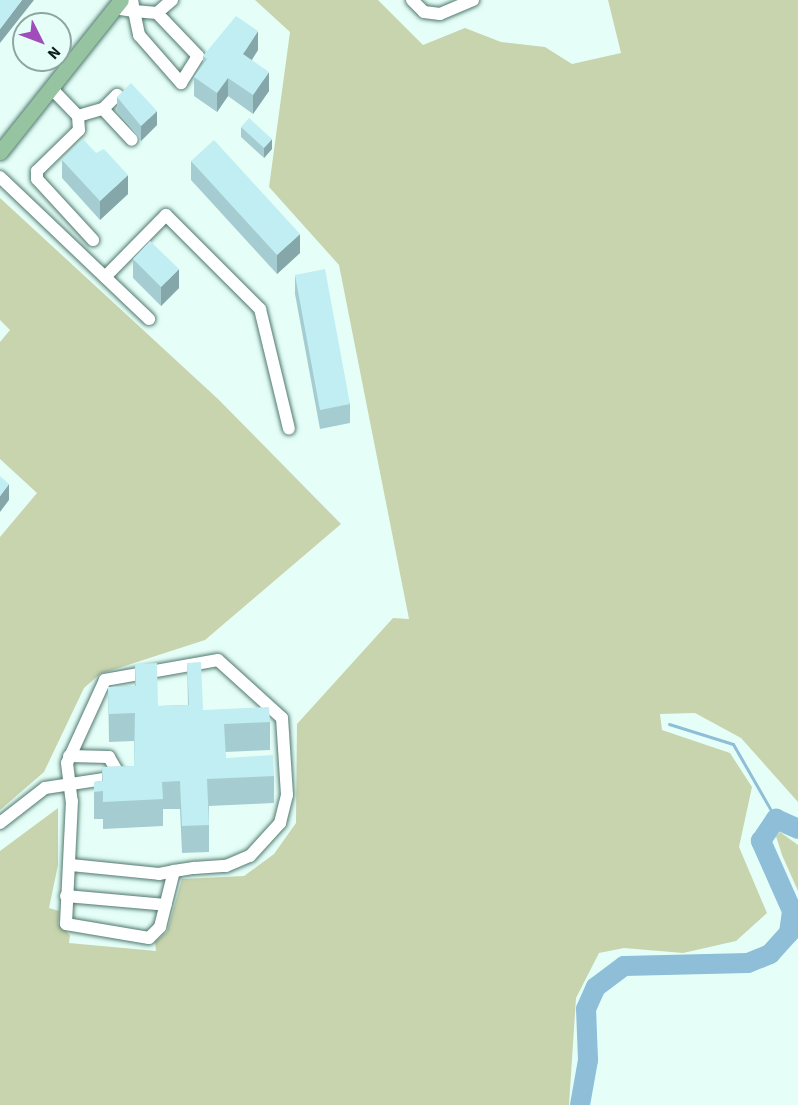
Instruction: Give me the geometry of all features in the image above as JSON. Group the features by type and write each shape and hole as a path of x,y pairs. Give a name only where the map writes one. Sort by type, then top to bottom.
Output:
{"main road":[{"path":"0,152 118,4"}],"lane":[{"path":"158,14 172,0"},
{"path":"412,0 424,12 440,14 473,0"},
{"path":"118,4 133,5 158,14 198,56 182,83 139,35 133,5"},
{"path":"51,88 78,116 79,141 36,175 93,240"},
{"path":"78,116 103,109 117,95"},
{"path":"103,109 132,140"},
{"path":"0,177 149,319"},
{"path":"105,277 166,215 260,309 289,429"},
{"path":"71,865 123,873 174,871 238,862 280,823 287,795 282,718 275,708 218,660 117,675 98,689 69,756 67,781 71,865 63,915 70,927 122,936 155,934 166,905 174,871"},
{"path":"0,824 22,802 67,781 110,778 117,771 113,758 69,756"},
{"path":"66,896 166,905"}],"green space":[{"path":"255,0 378,0 423,45 465,28 501,42 545,47 572,64 621,53 608,0 798,0 798,802 741,738 695,713 660,714 662,730 730,753 752,787 739,847 767,913 736,941 683,953 624,948 599,953 576,998 569,1105 0,1105 0,851 58,808 58,865 49,908 59,911 58,924 70,935 69,943 156,951 155,942 167,932 182,879 244,876 274,854 296,823 297,724 393,618 409,619 339,265 269,187 290,32"},
{"path":"0,198 218,399 341,524 205,640 100,674 84,688 44,772 0,810 0,537 37,493 0,459 0,342 10,330 0,320"},
{"path":"780,832 798,845 798,891 776,836"}],"building":[{"path":"0,0 22,0 12,12 0,29"},
{"path":"236,16 258,31 243,54 269,72 253,95 228,78 217,93 194,77 207,59 203,56"},
{"path":"131,83 157,111 141,126 117,97"},
{"path":"249,118 272,139 264,148 241,127"},
{"path":"83,139 96,153 104,149 128,175 100,201 62,160"},
{"path":"214,140 300,234 277,255 191,161"},
{"path":"150,241 179,269 161,287 133,259"},
{"path":"325,269 350,404 320,410 295,275"},
{"path":"0,476 9,484 0,496"},
{"path":"201,662 203,710 269,707 270,722 224,724 226,758 273,755 274,776 207,779 209,825 182,826 180,781 162,782 163,799 103,802 103,791 94,792 94,782 103,781 102,767 134,766 135,713 109,714 108,687 136,686 135,664 157,663 158,706 189,705 187,663"}],"waterway":[{"path":"669,724 733,744 776,819"},
{"path":"580,1105 588,1060 586,1009 596,987 624,966 748,963 770,954 789,933 792,911 761,841 776,819 798,829"}]}
